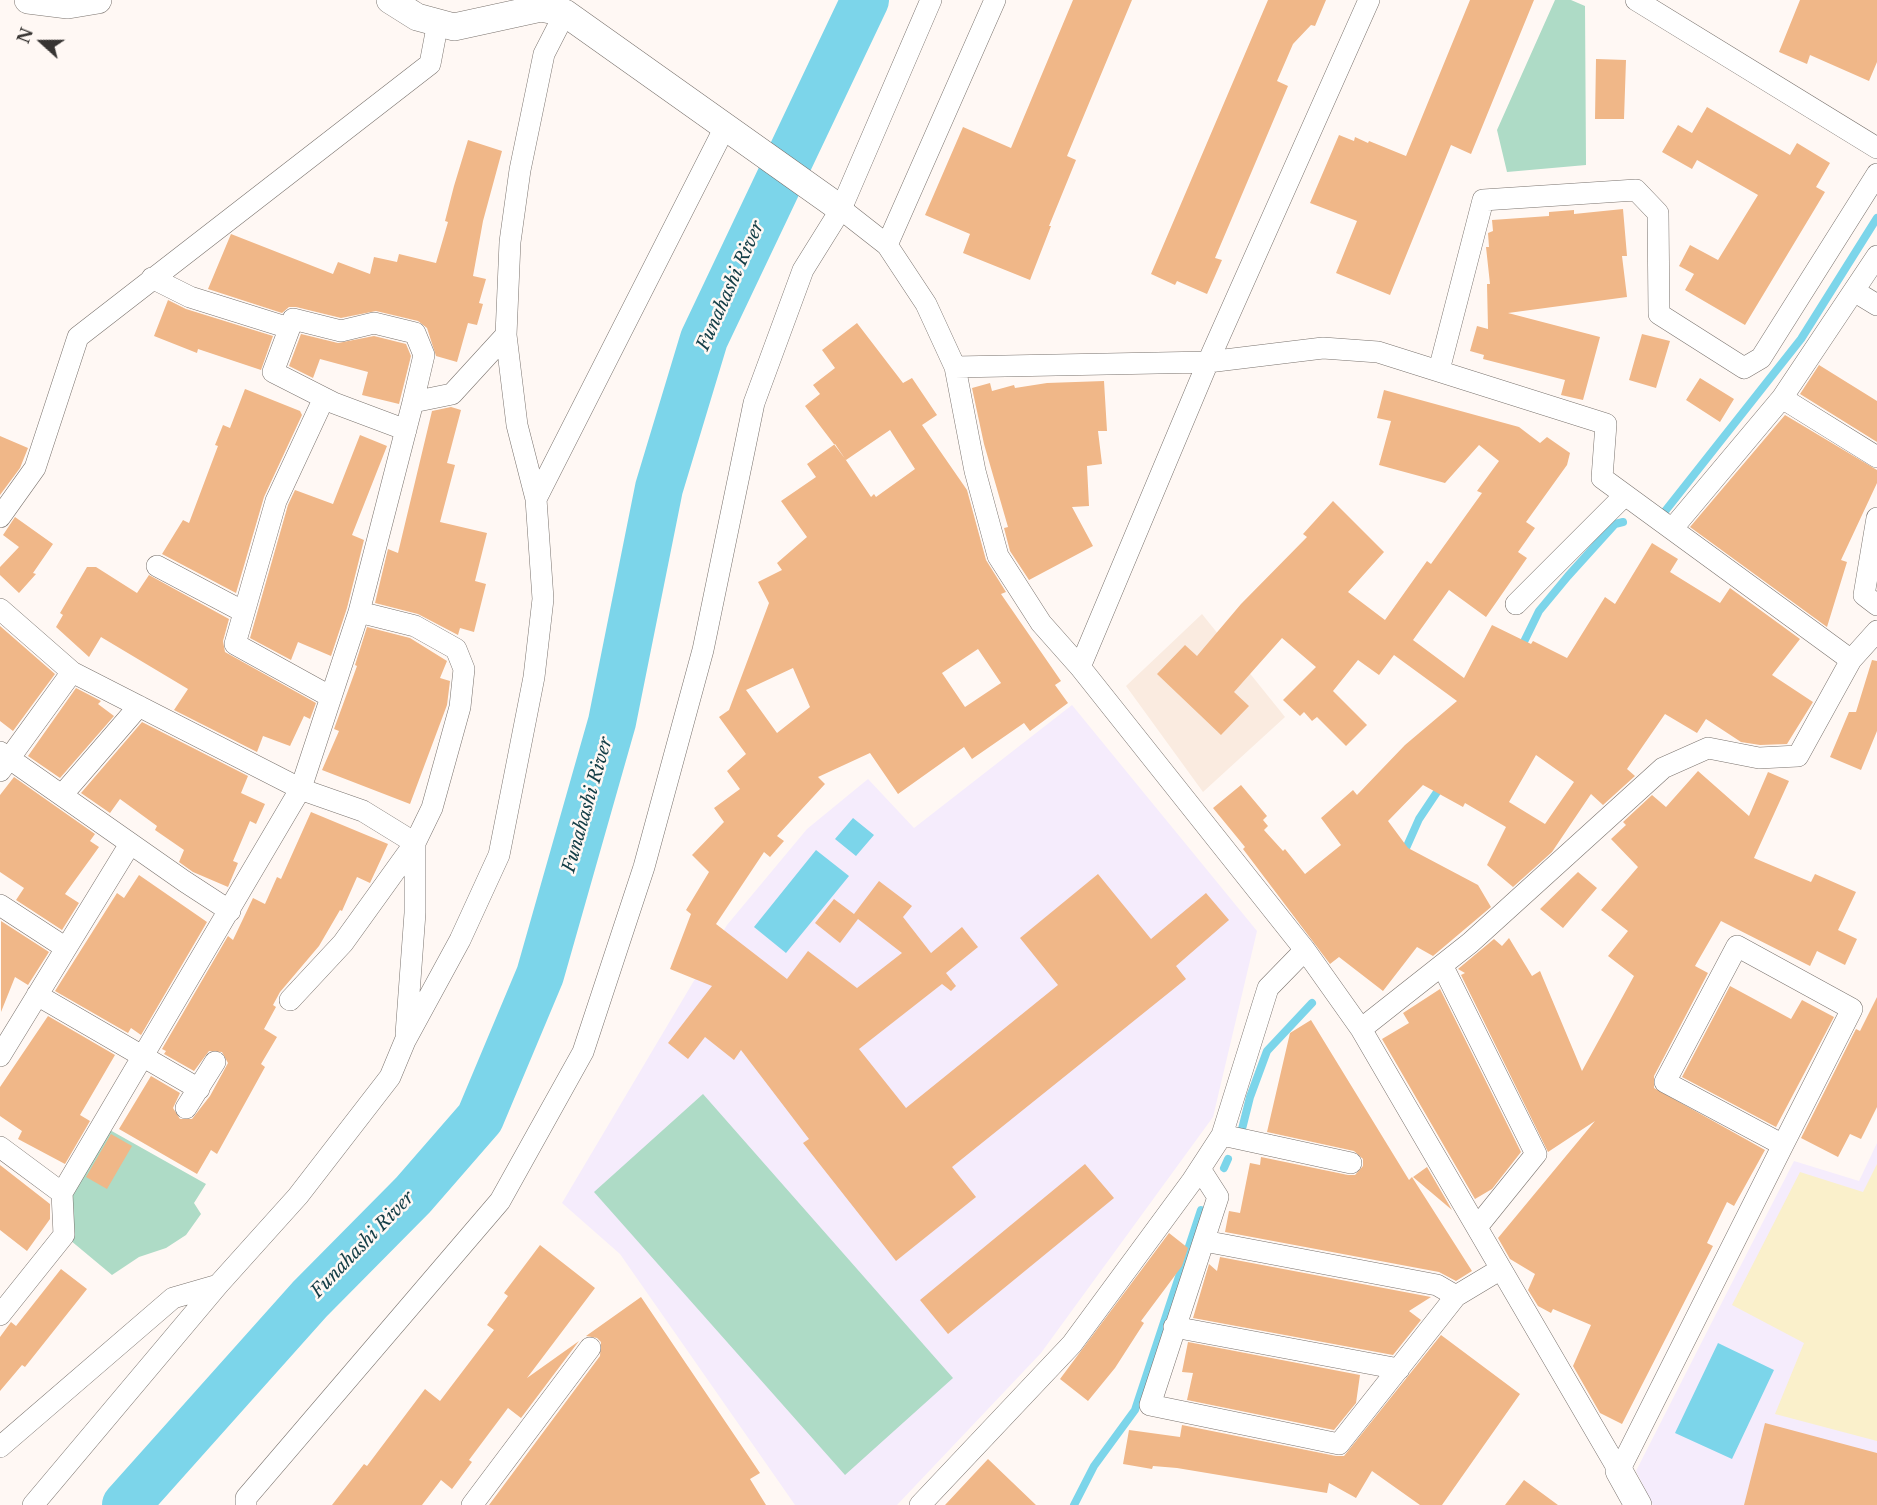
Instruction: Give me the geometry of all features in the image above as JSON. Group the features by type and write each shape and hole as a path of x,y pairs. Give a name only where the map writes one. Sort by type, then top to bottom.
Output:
{"street":[{"path":"28,0 68,6 98,0"},
{"path":"390,0 417,17 454,27 541,8 565,14 841,209 887,245 926,304 955,367 975,471 998,556 1041,623 1080,667 1305,951 1361,1029 1638,1505"},
{"path":"244,1503 500,1201 583,1052 644,867 704,650 754,403 803,270 841,209 931,0"},
{"path":"887,245 995,0"},
{"path":"1080,667 1208,362 1369,0"},
{"path":"1636,0 1877,147"},
{"path":"33,1505 218,1285 298,1196 390,1077 405,1041 460,940 498,855 534,677 543,599 536,499 517,425 507,335 510,242 520,170 544,54 565,14"},
{"path":"2,511 34,468 78,337 430,64 438,22"},
{"path":"536,499 725,127"},
{"path":"1439,370 1483,200 1636,190 1658,213 1659,315 1744,368 1761,358 1877,174"},
{"path":"1672,529 1782,398 1877,256"},
{"path":"152,278 190,297 289,328"},
{"path":"1854,291 1877,305"},
{"path":"0,1316 64,1235 62,1193 141,1055 230,911 301,788 359,612 406,430 424,355 416,333 374,322 341,331 293,319 273,372 324,398 406,430"},
{"path":"413,402 452,394 507,335"},
{"path":"955,367 1208,362 1323,348 1378,352 1606,424 1602,478 1851,660"},
{"path":"324,398 276,501 235,644 331,697"},
{"path":"1782,398 1877,458"},
{"path":"1516,604 1625,495"},
{"path":"1877,518 1864,595 1877,605"},
{"path":"157,566 244,612"},
{"path":"0,609 72,672 301,788 363,811 415,843"},
{"path":"290,1000 343,943 415,843 432,808 460,707 464,669 456,649 415,626 359,612"},
{"path":"1361,1029 1442,965 1536,884 1663,768 1708,748 1759,758 1798,756 1851,660 1877,632"},
{"path":"72,672 3,760 62,795 230,911"},
{"path":"62,795 139,706"},
{"path":"405,1041 415,913 415,843"},
{"path":"0,1056 130,844"},
{"path":"0,905 66,948"},
{"path":"1619,1471 1852,1009 1737,946 1665,1082 1783,1145"},
{"path":"920,1505 1072,1344 1200,1169 1221,1136 1268,988 1305,951"},
{"path":"1442,965 1536,1154 1477,1227"},
{"path":"37,995 199,1089"},
{"path":"186,1108 215,1062"},
{"path":"1221,1136 1351,1163"},
{"path":"0,1148 62,1193"},
{"path":"1200,1169 1218,1197 1150,1405 1339,1444 1456,1296 1501,1269"},
{"path":"1204,1241 1437,1285 1456,1296"},
{"path":"0,1447 173,1298 218,1285"},
{"path":"1174,1327 1399,1368"},
{"path":"472,1505 590,1348"}],"shaded area":[{"path":"1202,614 1285,717 1203,792 1126,686"},
{"path":"1072,705 1257,931 1213,1117 1041,1353 897,1505 795,1505 620,1254 562,1203 727,925 807,829 868,779 914,828"},
{"path":"1877,1143 1877,1505 1653,1505 1636,1471 1794,1161 1859,1181"}],"green space":[{"path":"1555,0 1571,0 1585,6 1586,165 1507,172 1497,130"},
{"path":"703,1094 953,1378 845,1475 594,1192"},
{"path":"101,1125 206,1184 194,1203 201,1214 186,1235 166,1248 139,1257 112,1275 64,1235 62,1193"}],"sand":[{"path":"1877,1164 1877,1441 1775,1414 1804,1343 1732,1305 1800,1172 1863,1192"}],"water":[{"path":"853,818 874,835 856,856 835,839"},
{"path":"816,850 849,876 786,953 754,927"},
{"path":"1718,1343 1774,1370 1732,1459 1675,1433"}],"building":[{"path":"1073,0 1132,0 1067,156 1076,160 1030,280 963,253 970,234 925,215 963,127 1011,148"},
{"path":"1268,0 1326,0 1315,26 1311,25 1293,44 1277,81 1288,86 1215,258 1222,260 1207,294 1177,281 1175,285 1151,274"},
{"path":"1470,0 1534,0 1471,154 1451,145 1390,295 1336,273 1357,221 1310,203 1339,135 1354,141 1355,137 1368,143 1369,141 1406,156"},
{"path":"1800,0 1877,0 1877,62 1869,81 1810,55 1807,64 1779,52"},
{"path":"1596,59 1626,60 1624,119 1595,119"},
{"path":"1707,107 1790,155 1797,143 1830,163 1816,187 1825,192 1745,325 1685,290 1694,274 1679,266 1690,245 1718,260 1758,195 1697,160 1692,169 1662,152 1678,125 1692,133"},
{"path":"468,140 502,151 483,221 473,276 486,279 479,303 483,304 477,325 468,323 457,362 436,356 427,328 418,321 376,311 341,318 296,307 289,307 282,313 208,289 231,234 333,274 338,262 370,274 374,257 397,262 399,254 436,263 448,222 445,221 454,186"},
{"path":"1623,209 1627,256 1622,256 1627,297 1508,313 1600,337 1583,400 1561,395 1565,380 1483,359 1484,355 1470,351 1477,326 1488,329 1487,284 1490,284 1486,247 1489,247 1488,233 1493,231 1492,220 1549,216 1549,212 1574,210 1574,214"},
{"path":"168,300 186,309 273,336 261,370 198,349 197,353 154,336"},
{"path":"857,323 903,383 912,378 937,415 922,425 967,490 986,560 1006,592 1001,594 1061,681 1055,685 1068,703 1030,731 1024,723 972,759 964,747 898,794 870,753 818,777 825,784 777,836 784,841 770,857 764,852 716,924 787,979 808,951 857,988 902,953 858,919 840,943 815,923 834,899 854,914 879,881 912,906 903,917 931,953 962,927 978,947 946,973 956,986 951,991 942,984 859,1049 906,1108 1058,985 1020,938 1098,874 1151,939 1206,893 1229,920 1176,966 1186,979 952,1167 976,1197 896,1261 803,1143 809,1139 741,1050 734,1060 705,1037 688,1059 668,1043 712,986 670,969 691,914 686,910 709,872 692,855 724,822 714,808 740,789 727,771 746,754 719,717 729,710 769,603 758,582 782,570 777,563 807,537 781,501 816,477 807,464 834,445 805,406 820,394 813,385 835,368 822,350","holes":["890,430 915,469 876,497 874,494 871,497 846,460","978,649 1001,683 965,707 942,673","793,668 810,707 777,733 746,690"]},
{"path":"301,334 338,343 374,336 406,344 411,356 399,404 362,395 368,372 320,359 313,378 289,366"},
{"path":"1642,334 1670,341 1656,388 1629,380"},
{"path":"1819,365 1877,401 1877,442 1800,394"},
{"path":"1700,378 1734,399 1720,422 1686,400"},
{"path":"1104,381 1107,431 1098,431 1102,464 1087,466 1089,506 1072,507 1093,546 1029,580 1010,551 1004,528 1008,527 984,444 972,388 990,383 992,391 1014,385 1015,388 1047,383"},
{"path":"245,389 300,411 302,415 264,497 236,593 162,554 183,520 189,523 218,446 215,445 223,425 230,428"},
{"path":"1384,390 1519,427 1540,443 1547,437 1570,453 1567,465 1526,522 1535,528 1518,552 1527,558 1486,617 1449,590 1413,640 1464,678 1492,625 1531,644 1533,641 1567,658 1605,597 1615,604 1652,543 1678,559 1670,572 1720,603 1730,588 1800,639 1772,675 1813,702 1787,744 1760,745 1741,742 1706,719 1697,733 1665,714 1627,769 1635,776 1603,805 1591,794 1552,852 1513,887 1487,865 1506,827 1465,803 1463,807 1423,785 1388,821 1408,848 1478,885 1491,907 1433,956 1417,947 1383,991 1339,957 1330,964 1243,849 1245,847 1213,808 1241,785 1267,816 1263,820 1268,826 1264,830 1283,851 1285,849 1305,874 1341,845 1321,818 1353,790 1357,795 1405,745 1457,701 1394,655 1379,675 1358,660 1333,691 1367,725 1346,746 1317,717 1312,721 1304,712 1300,716 1283,700 1316,667 1282,638 1234,692 1249,706 1221,735 1157,674 1185,645 1197,656 1241,604 1307,537 1303,534 1333,501 1384,552 1348,592 1385,620 1427,561 1431,564 1482,493 1477,491 1499,461 1479,445 1445,483 1379,465 1391,421 1377,418","holes":["1536,755 1574,782 1545,824 1509,802"]},
{"path":"451,407 461,410 447,463 455,465 440,522 487,533 475,581 486,584 474,632 460,628 458,635 418,614 375,603 388,549 398,553 432,411"},
{"path":"1785,415 1877,470 1877,483 1841,560 1847,562 1827,627 1690,527"},
{"path":"360,435 387,446 352,535 364,540 347,608 331,656 298,642 291,660 250,638 288,505 295,490 333,504"},
{"path":"0,436 28,448 20,468 0,495"},
{"path":"15,517 53,544 33,573 36,574 19,593 0,575 0,567 19,547 3,535"},
{"path":"87,567 96,567 137,593 149,575 229,619 223,641 225,652 316,703 310,719 304,716 290,746 263,736 257,752 174,710 188,689 101,637 89,657 56,627 63,615 60,613"},
{"path":"0,626 55,674 13,731 0,721"},
{"path":"367,627 410,638 447,661 440,678 450,681 447,705 410,804 322,770 339,731 334,729 357,666 355,665"},
{"path":"1872,660 1877,661 1877,731 1861,770 1830,757 1849,712 1856,712"},
{"path":"76,688 101,701 98,704 114,716 60,778 28,756"},
{"path":"142,722 248,776 241,793 265,804 256,824 250,821 233,861 238,863 228,887 193,872 179,862 184,850 155,830 157,826 120,799 110,813 81,793"},
{"path":"1698,771 1749,816 1768,772 1789,781 1754,858 1811,882 1815,874 1856,892 1838,930 1857,939 1845,965 1817,951 1810,966 1721,921 1695,966 1708,973 1654,1076 1654,1088 1765,1150 1734,1206 1727,1202 1707,1243 1713,1246 1622,1424 1600,1413 1573,1366 1591,1325 1553,1309 1551,1313 1538,1306 1528,1290 1535,1274 1510,1259 1498,1238 1595,1121 1548,1152 1461,975 1465,973 1458,969 1494,939 1502,946 1509,938 1532,976 1540,971 1582,1071 1634,976 1608,956 1628,931 1601,910 1638,867 1611,839 1626,825 1623,822 1652,795 1666,807"},
{"path":"14,777 95,834 90,841 99,847 65,894 79,903 62,930 16,900 24,888 0,872 0,795"},
{"path":"311,812 388,844 370,883 357,877 342,911 340,910 319,946 280,992 273,1005 276,1007 264,1029 277,1037 261,1064 265,1067 217,1154 211,1150 197,1174 119,1129 151,1076 180,1093 173,1108 180,1119 192,1119 210,1096 228,1063 222,1052 209,1051 194,1071 164,1054 166,1051 162,1049 228,936 233,940 253,898 265,904 277,877 281,879"},
{"path":"1578,872 1597,888 1563,928 1540,909"},
{"path":"139,875 207,922 141,1035 131,1028 128,1033 55,991 117,893 124,898"},
{"path":"1,921 49,952 28,985 15,977 1,1012"},
{"path":"1730,986 1791,1019 1802,1000 1834,1017 1776,1127 1682,1077"},
{"path":"1440,989 1521,1152 1492,1189 1475,1199 1382,1039 1409,1023 1403,1013"},
{"path":"1877,997 1877,1107 1861,1139 1850,1134 1838,1157 1801,1138 1856,1029 1860,1031"},
{"path":"48,1016 115,1055 80,1115 90,1121 65,1164 18,1139 22,1131 0,1116 0,1087"},
{"path":"1311,1020 1409,1180 1412,1177 1472,1271 1456,1281 1439,1272 1225,1232 1229,1211 1240,1213 1250,1163 1260,1165 1261,1157 1348,1175 1355,1175 1363,1166 1363,1159 1354,1151 1267,1132 1290,1033"},
{"path":"111,1134 132,1146 107,1189 86,1177"},
{"path":"1085,1164 1114,1198 948,1334 920,1300"},
{"path":"0,1165 50,1204 50,1219 27,1251 0,1230"},
{"path":"1427,1167 1452,1210 1413,1177"},
{"path":"1169,1233 1188,1248 1182,1266 1141,1321 1144,1323 1115,1368 1088,1401 1060,1379"},
{"path":"540,1245 595,1288 527,1378 579,1341 521,1418 508,1408 469,1460 472,1462 452,1489 441,1480 422,1505 332,1505 364,1464 367,1466 425,1389 440,1401 494,1330 487,1325 508,1296 504,1293"},
{"path":"1220,1257 1431,1297 1409,1311 1421,1320 1393,1355 1193,1318 1209,1264 1217,1271"},
{"path":"61,1269 87,1289 25,1367 22,1365 0,1391 0,1337 11,1322 16,1326"},
{"path":"641,1297 760,1473 750,1479 766,1505 489,1505 600,1356 601,1342 597,1338 586,1336"},
{"path":"1441,1335 1520,1394 1442,1505 1420,1505 1372,1471 1356,1498 1329,1483 1327,1493 1177,1468 1153,1466 1152,1469 1123,1464 1129,1430 1180,1437 1182,1425 1344,1456"},
{"path":"1188,1342 1360,1375 1356,1403 1334,1430 1187,1400 1193,1373 1182,1372"},
{"path":"1765,1423 1877,1453 1877,1505 1744,1505"},
{"path":"988,1459 1036,1505 945,1505"},
{"path":"1524,1480 1558,1505 1505,1505"}],"waterway":[{"name":"Funahashi River","path":"126,1505 310,1299 413,1195 480,1118 540,975 612,722 659,488 704,339 865,0"},
{"path":"1666,510 1801,339 1877,218"},
{"path":"1520,650 1539,611 1615,524 1623,522"},
{"path":"1403,855 1419,819 1443,783"},
{"path":"1240,1137 1250,1097 1267,1051 1312,1003"},
{"path":"1224,1168 1228,1159"},
{"path":"1074,1505 1094,1466 1135,1410 1201,1210"}]}
